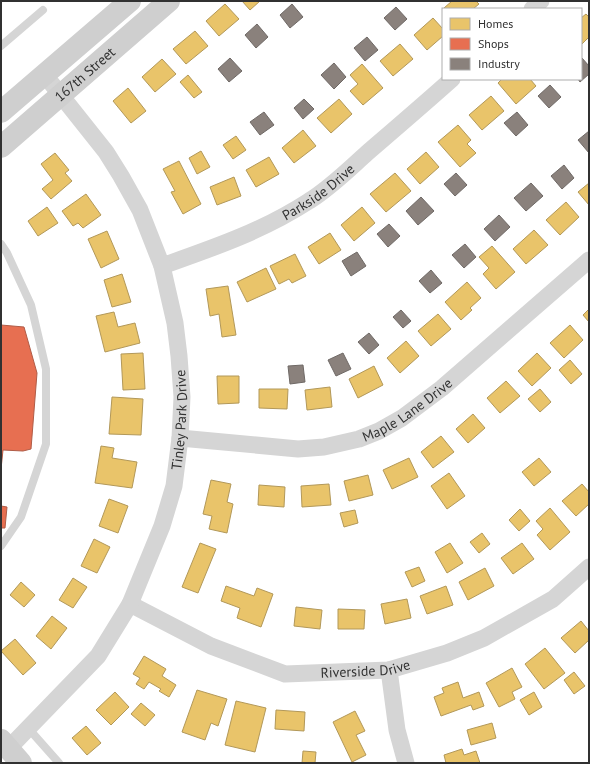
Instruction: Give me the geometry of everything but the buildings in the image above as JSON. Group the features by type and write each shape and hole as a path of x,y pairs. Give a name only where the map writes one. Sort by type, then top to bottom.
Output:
{"main road":[{"name":"167th Street","path":"1,112 130,1"},
{"name":"167th Street","path":"1,148 169,1"}],"street":[{"path":"533,8 541,1"},
{"name":"Tinley Park Drive","path":"8,751 28,728 98,656 130,604 162,526 174,486 180,438 182,397 179,356 175,323 162,266 140,210 121,176 106,152 44,74"},
{"name":"Parkside Drive","path":"162,266 252,233 309,201 338,178 451,80"},
{"name":"Maple Lane Drive","path":"180,438 298,449 324,447 359,439 379,431 402,418 442,388 589,260"},
{"name":"Riverside Drive","path":"130,604 211,646 285,674 389,670 447,653 484,638 552,599 589,567"},
{"path":"389,670 397,730 406,763"}],"lane":[{"path":"1,46 43,10"},
{"path":"1,244 7,253 31,305 46,369 46,444 21,517 1,546"},
{"path":"28,728 59,763"}]}
